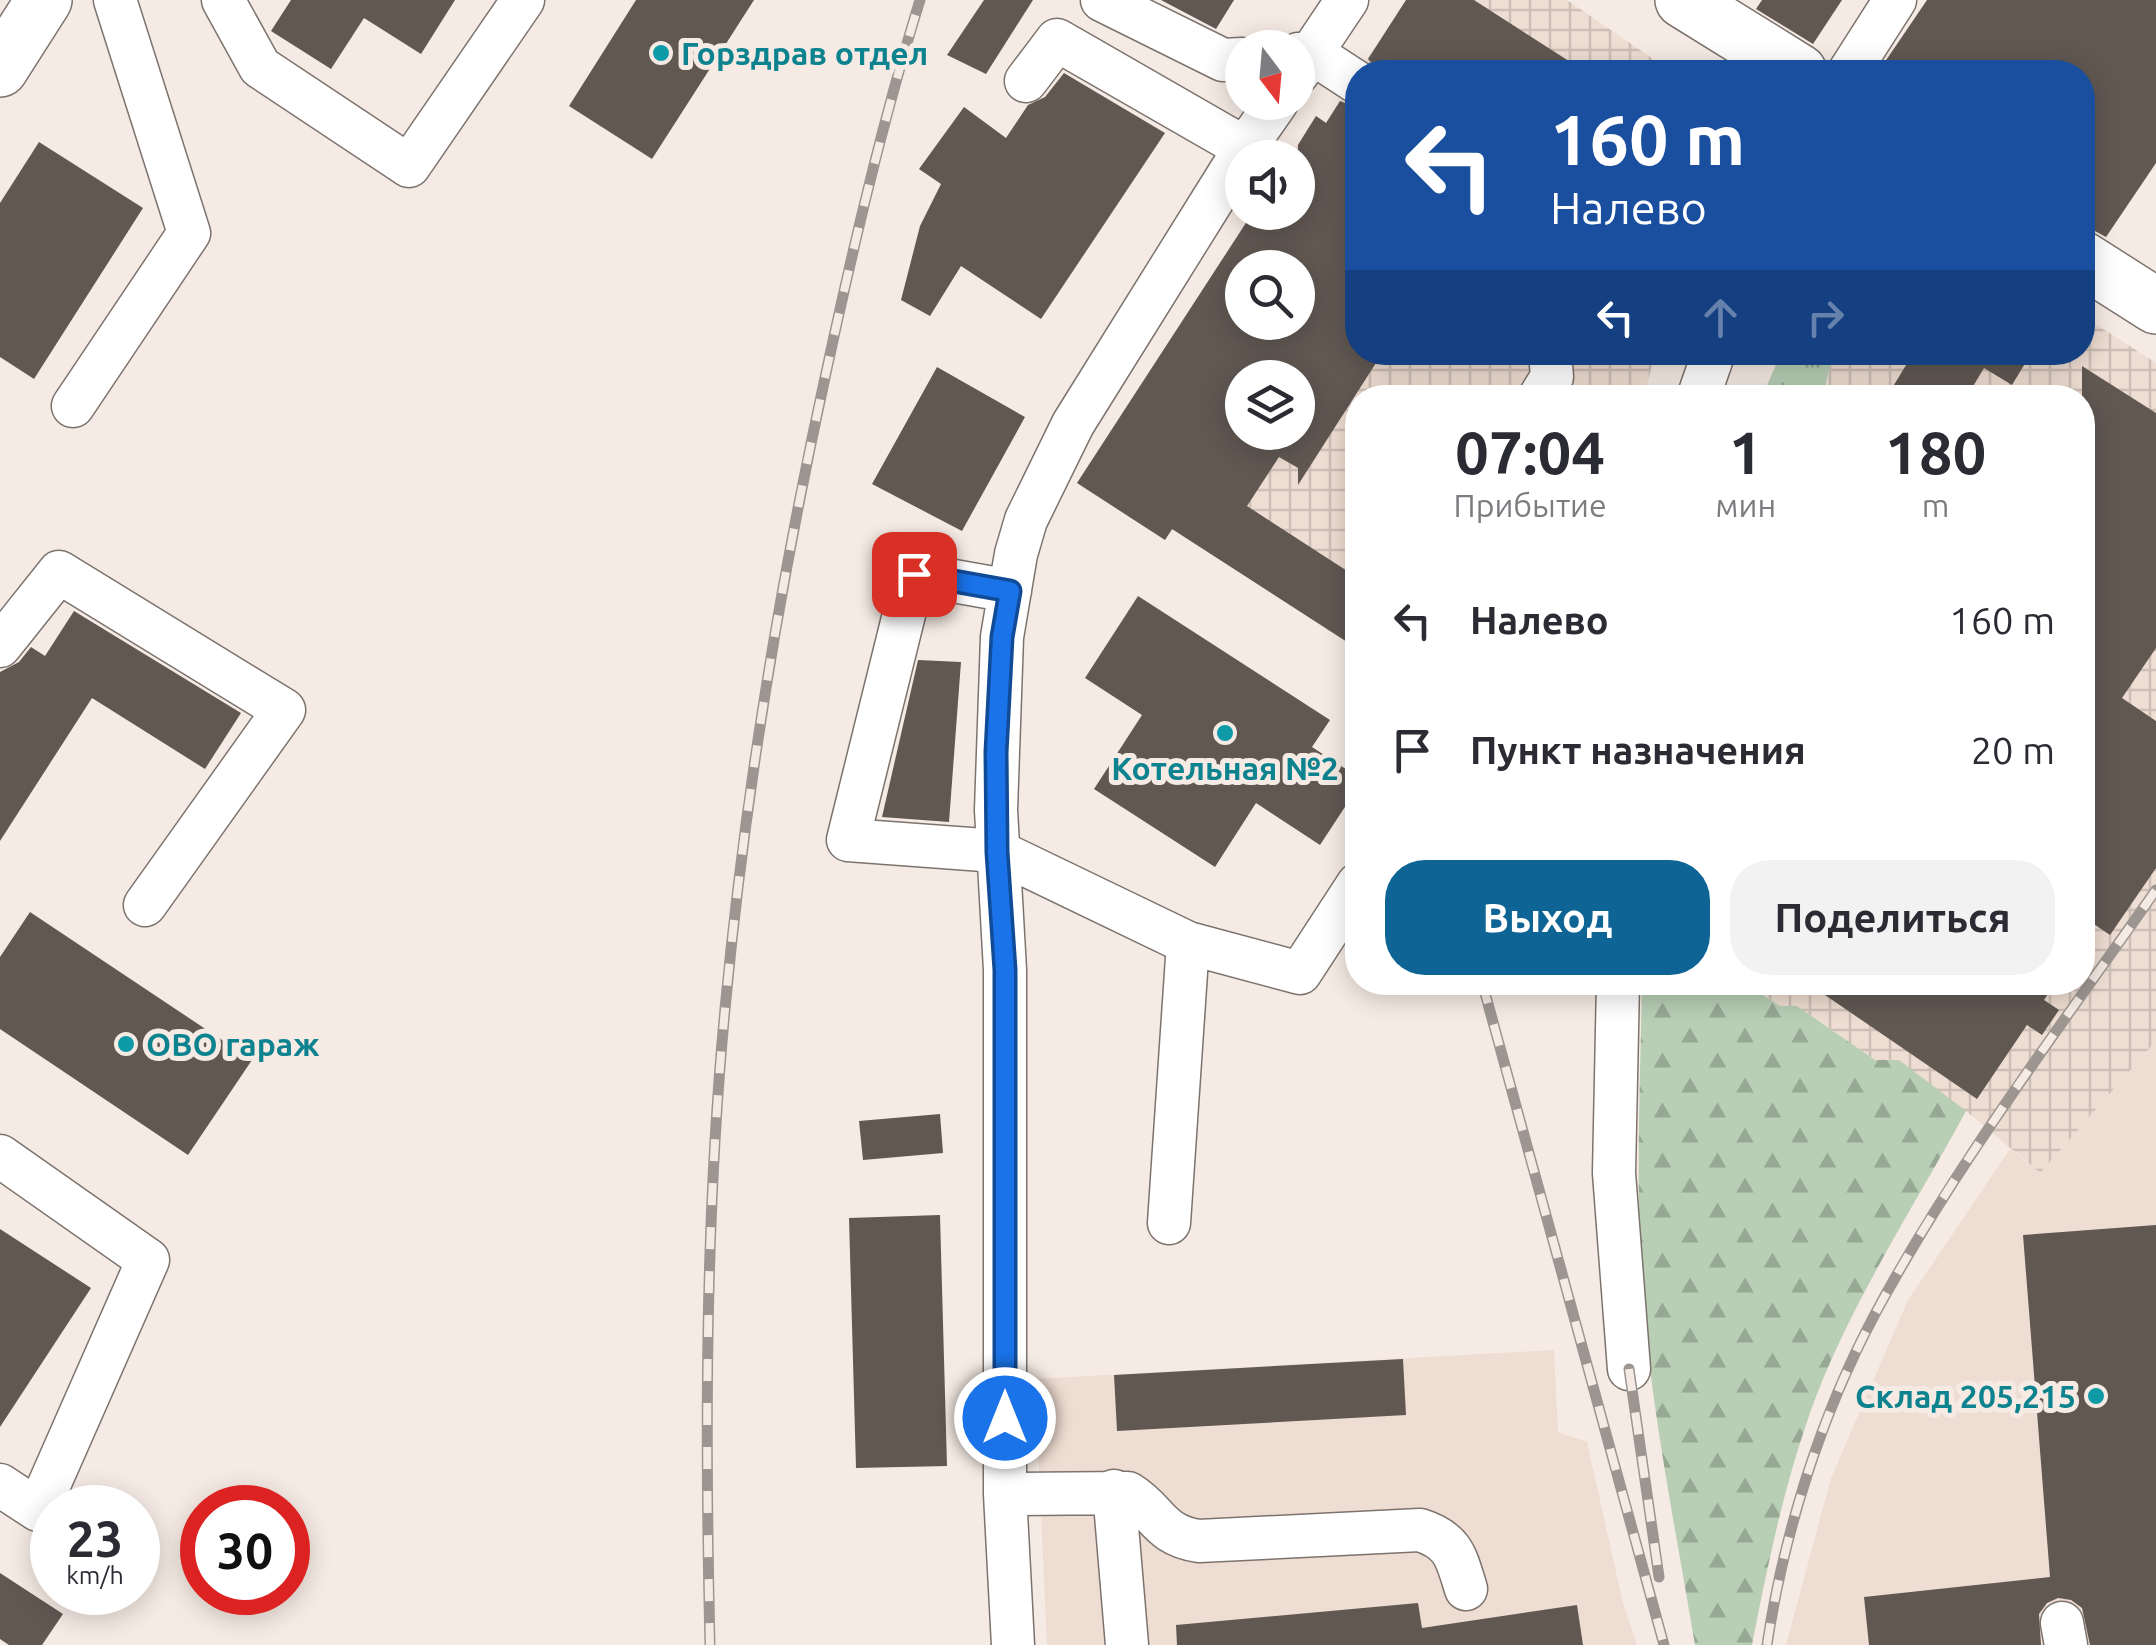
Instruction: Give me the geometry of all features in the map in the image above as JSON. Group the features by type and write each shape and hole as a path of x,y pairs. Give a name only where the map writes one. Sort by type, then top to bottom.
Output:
{"main road":[{"path":"0,70 44,0"},
{"path":"1683,0 1779,60"},
{"path":"2095,265 2149,288"}],"street":[{"path":"73,406 189,233 115,0"},
{"path":"223,0 260,67 410,166 523,0"},
{"path":"1102,0 1225,60"},
{"path":"1315,43 1348,0"},
{"path":"1857,60 1895,0"},
{"path":"1026,81 1057,40 1231,140"},
{"path":"1315,65 1345,78"},
{"path":"1014,1645 1005,1494 1005,970 997,852 999,690 1010,591 1026,520 1072,424 1225,180"},
{"path":"0,646 59,572 284,710 145,905"},
{"path":"1010,591 914,574 848,840 997,852 1188,943 1300,972 1345,904"},
{"path":"1169,1223 1188,943"},
{"path":"1618,995 1614,1173 1629,1369"},
{"path":"0,1156 148,1260 38,1510 0,1485"},
{"path":"1005,1494 1114,1491 1138,1499 1166,1531 1198,1542 1420,1530 1446,1542 1466,1589"},
{"path":"1114,1491 1127,1645"}],"shaded area":[{"path":"1406,0 1567,0 1654,60 1367,60"},
{"path":"1345,94 1345,365 1652,365 1647,385 1345,385 1345,641 1173,529 1165,540 1077,483 1225,256 1225,340 1315,340 1315,250 1229,250 1242,230 1315,230 1315,140 1300,140 1315,118 1327,122"},
{"path":"2095,324 2156,363 2156,1041 2040,1173 1966,1111 1875,1060 1797,1006 1780,1006 1763,995 2095,995 2095,385 1825,385 1831,365 2095,365"},
{"path":"2156,1041 2156,1645 1786,1645 1831,1478 1908,1300 2010,1149 2040,1173"},
{"path":"1554,1350 1558,1432 1587,1442 1623,1603 1637,1645 1047,1645 1035,1379"}],"green space":[{"path":"1776,365 1831,365 1825,385 1767,385"},
{"path":"1642,995 1763,995 1780,1006 1797,1006 1875,1060 1899,1060 1966,1111 1860,1300 1824,1378 1783,1501 1752,1645 1695,1645 1647,1347 1639,1224"}],"building":[{"path":"291,0 455,0 421,54 364,18 331,69 271,31"},
{"name":"Горздрав отдел","path":"636,0 754,0 652,159 569,106"},
{"path":"984,0 1033,0 986,74 947,55"},
{"path":"1161,0 1234,0 1216,29"},
{"path":"1406,0 1474,0 1567,60 1369,60"},
{"path":"1762,0 1842,0 1813,44 1756,9"},
{"path":"1927,0 2156,0 2156,163 2106,237 2095,231 2095,60 1886,60"},
{"path":"1064,73 1165,133 1041,319 961,266 930,316 901,300 920,226 941,184 919,169 964,107 1006,138 1028,105 1045,97"},
{"path":"1340,101 1345,103 1345,365 1375,365 1362,385 1345,385 1345,411 1298,485 1298,468 1279,457 1247,506 1345,570 1345,641 1172,529 1165,540 1077,483 1225,255 1225,340 1315,340 1315,250 1228,250 1241,230 1315,230 1315,140 1301,140 1315,118 1326,123"},
{"path":"39,142 143,208 34,379 0,357 0,203"},
{"path":"1906,365 2024,365 2012,385 1984,368 1974,385 1894,385"},
{"path":"2082,366 2156,413 2156,648 2122,698 2156,721 2156,868 2110,935 2095,925 2095,385 2082,385"},
{"path":"937,367 1025,417 962,531 872,484"},
{"name":"Котельная №2","path":"1138,596 1330,720 1312,747 1345,769 1345,807 1320,845 1256,803 1215,867 1094,789 1142,715 1085,678"},
{"path":"74,611 241,713 205,769 92,698 0,841 0,672 19,662 31,647 45,656"},
{"path":"918,660 961,662 949,822 882,817"},
{"name":"ОВО гараж","path":"30,912 252,1060 188,1155 0,1029 0,957"},
{"path":"1825,995 2047,995 2044,1000 2059,1010 2042,1035 2027,1025 1977,1099"},
{"path":"940,1114 943,1153 863,1160 859,1121"},
{"path":"940,1215 947,1466 856,1468 849,1218"},
{"name":"Склад 205,215","path":"2156,1225 2156,1645 2090,1645 2082,1608 2071,1600 2058,1598 2047,1603 2039,1614 2041,1645 1869,1645 1864,1597 2050,1577 2023,1235"},
{"path":"0,1229 91,1288 0,1427"},
{"path":"1403,1359 1406,1415 1117,1431 1114,1375"},
{"path":"0,1573 30,1593 30,1615 62,1615 42,1645 9,1645 0,1639"},
{"path":"1418,1603 1422,1628 1577,1605 1583,1645 1177,1645 1176,1625"}],"railway":[{"path":"710,1645 710,1247 718,1088 743,849 779,610 809,452 869,186 920,0"},
{"path":"2095,977 2156,890"},
{"path":"1486,995 1664,1645"},
{"path":"1767,1645 1794,1517 1822,1433 1856,1353 1939,1204 2082,995"},
{"path":"1629,1369 1659,1577"}],"place":[{"name":"Горздрав отдел","path":"661,53"},
{"name":"Котельная №2","path":"1225,733"},
{"name":"ОВО гараж","path":"126,1044"},
{"name":"Склад 205,215","path":"2096,1396"}],"route":[{"path":"914,574 1010,591 1002,637 996,752 997,852 1005,970 1005,1418"}]}
